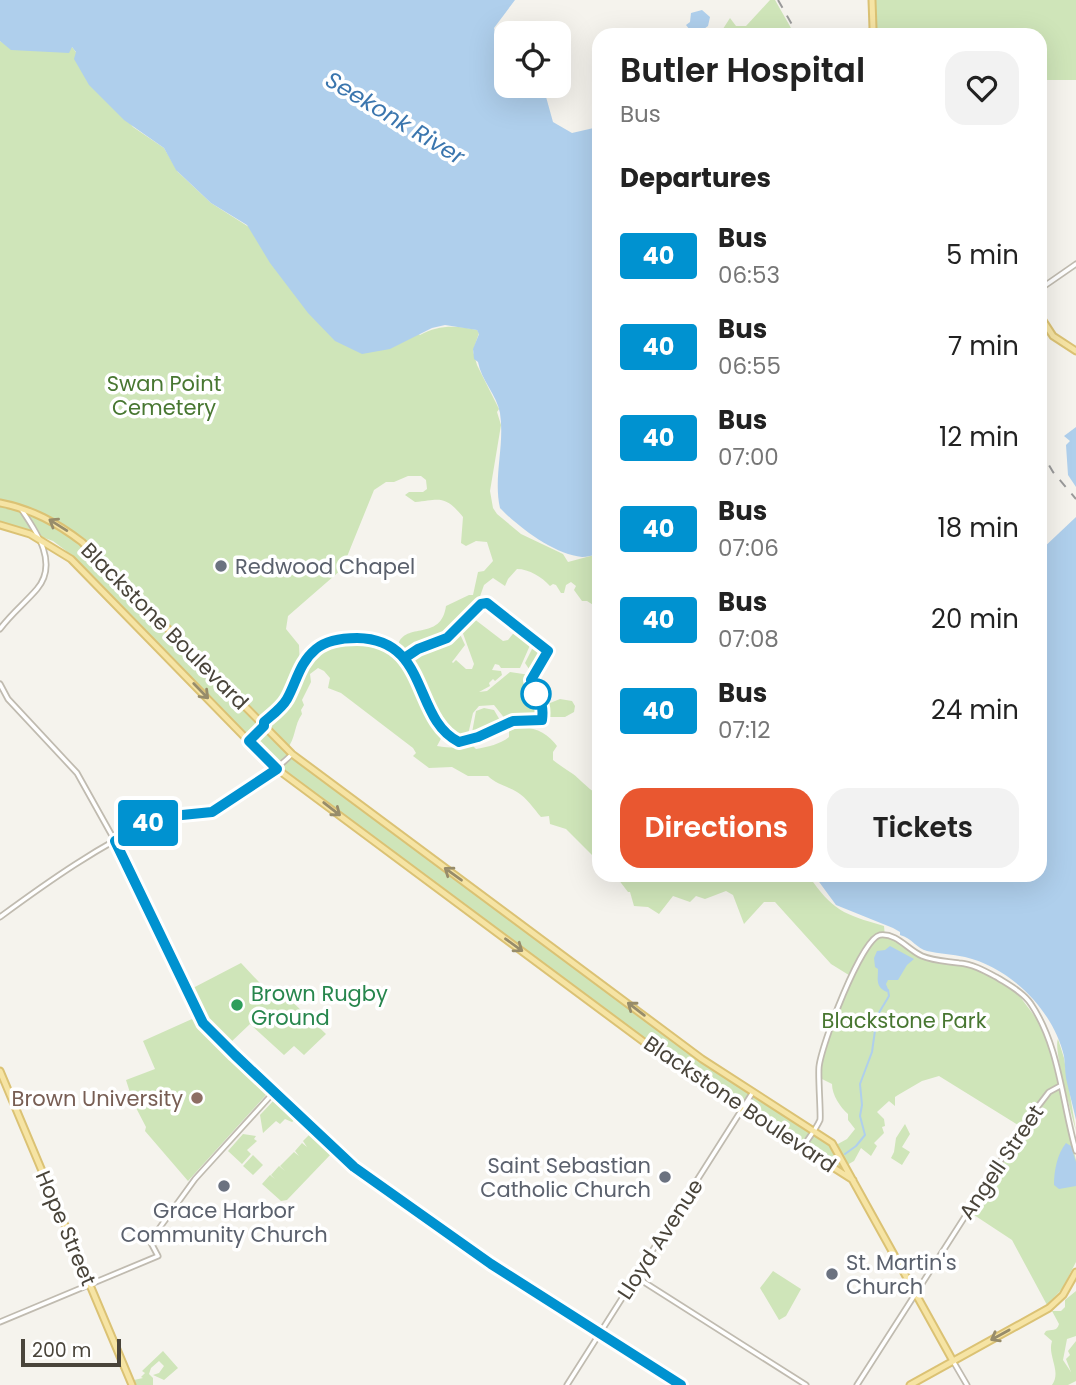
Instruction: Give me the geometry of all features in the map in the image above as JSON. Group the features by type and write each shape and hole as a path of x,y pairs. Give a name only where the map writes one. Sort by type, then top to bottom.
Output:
{"main road":[{"path":"872,0 873,28"},
{"path":"1047,327 1053,336 1076,352"},
{"name":"Blackstone Boulevard","path":"0,503 20,507 48,519 82,542 292,754 702,1059 832,1143 855,1181"},
{"name":"Blackstone Boulevard","path":"0,525 41,540 71,559 277,769 691,1076 855,1181"},
{"name":"Hope Street","path":"0,1071 132,1385"},
{"path":"855,1181 953,1361"},
{"path":"910,1385 1047,1309 1061,1297 1076,1272"}],"street":[{"path":"1047,284 1076,264"},
{"path":"0,629 42,582 46,569 41,540 20,507"},
{"path":"0,684 8,699 73,766 115,841 203,1023 354,1167 481,1257 681,1385"},
{"path":"0,916 97,850 162,817 212,812 277,769 292,754"},
{"path":"803,1147 821,1118 817,1087 824,1039 857,964 875,937 886,935 931,959 975,966 1015,989 1032,1005 1051,1045 1076,1151"},
{"name":"Angell Street","path":"857,1385 1023,1126 1049,1092 1060,1086"},
{"path":"0,1322 158,1256 150,1241 195,1179 274,1092"},
{"name":"Lloyd Avenue","path":"567,1385 753,1092"},
{"path":"636,1277 806,1385"},
{"path":"953,1361 967,1385"}],"green space":[{"path":"770,0 775,0 791,28 724,28 730,18 736,26 746,26"},
{"path":"873,0 1076,0 1076,80 1047,80 1047,28 874,28"},
{"name":"Swan Point Cemetery","path":"0,41 14,50 72,47 133,127 164,148 178,172 211,203 420,335 447,327 477,330 479,333 473,351 499,409 497,412 501,425 490,491 493,508 521,534 563,554 568,562 592,556 592,604 582,601 574,590 576,586 571,582 566,585 564,593 561,593 556,585 550,586 535,574 517,569 505,586 493,578 484,585 477,605 445,636 404,651 398,645 402,638 437,624 443,617 446,606 473,595 478,572 484,571 493,561 487,542 476,541 466,546 461,543 463,517 452,505 442,500 415,502 405,495 427,489 426,480 421,476 408,476 394,482 386,482 374,490 342,569 288,616 286,629 299,645 300,668 321,648 339,640 368,639 386,645 407,661 429,703 409,658 459,632 465,645 452,662 456,660 466,669 472,669 474,664 461,628 481,606 487,605 493,609 481,607 473,618 503,641 508,640 516,630 515,626 531,643 520,668 501,668 495,664 492,670 501,671 502,675 495,681 493,679 489,683 490,686 479,692 487,691 510,672 530,675 540,715 506,720 494,705 479,706 473,713 467,739 455,738 440,723 445,731 437,746 473,746 476,749 485,747 506,739 509,737 509,731 516,728 529,728 548,736 557,746 553,752 553,760 592,790 592,855 566,829 550,824 549,816 541,817 521,794 488,776 468,776 452,767 429,768 413,756 416,753 413,748 341,693 328,688 330,678 318,668 310,674 311,682 302,700 302,714 287,749 203,664 205,661 202,658 200,660 95,553 47,521 79,543 101,564 302,766 697,1059 825,1141 848,1172 673,1060 275,763 65,550 53,541 0,522 0,507 32,510 0,501"},
{"path":"534,645 544,653 535,661 538,664 535,668 529,669 525,663"},
{"path":"560,699 572,701 574,712 565,717 547,717 545,705"},
{"path":"484,708 494,710 501,722 471,738 476,711"},
{"name":"Blackstone Park","path":"620,882 814,882 840,910 884,926 885,937 895,940 928,961 965,965 981,970 1018,994 1039,1022 1049,1047 1076,1160 1076,1262 1062,1289 1047,1305 1012,1240 971,1213 1023,1128 939,1076 922,1081 895,1097 895,1106 889,1101 877,1112 884,1119 885,1126 882,1127 884,1133 874,1143 877,1146 871,1156 861,1148 854,1161 847,1165 836,1145 847,1139 855,1129 837,1100 832,1084 818,1077 827,1032 852,977 831,964 775,902 764,902 744,924 733,895 726,891 705,899 696,896 690,902 673,896 659,914 648,907 634,906"},
{"path":"241,963 274,998 282,992 326,1034 304,1055 294,1046 284,1055 250,1024 230,1043 208,1022 191,989"},
{"name":"Brown University","path":"192,1019 266,1091 266,1095 188,1181 145,1131 146,1127 133,1102 126,1080 155,1069 143,1041"},
{"path":"1058,1039 1064,1058 1076,1131 1060,1069"},
{"path":"275,1099 296,1119 292,1122 285,1119 280,1124 276,1121 263,1133 260,1115"},
{"path":"905,1124 910,1134 902,1147 910,1152 902,1165 891,1158 896,1138"},
{"path":"311,1133 332,1153 287,1200 281,1201 262,1184 270,1175 275,1179 271,1175 279,1166 285,1171 280,1166 294,1152 299,1156 295,1151 302,1143 307,1147 303,1141"},
{"path":"243,1134 256,1136 254,1139 257,1141 247,1150 251,1154 242,1164 228,1151"},
{"path":"253,1155 263,1165 253,1175 243,1166"},
{"path":"773,1271 801,1289 786,1316 779,1320 760,1288"},
{"path":"1076,1291 1076,1336 1067,1339 1063,1360 1071,1372 1066,1359 1070,1355 1068,1351 1076,1341 1076,1381 1068,1385 1052,1385 1056,1374 1051,1352 1052,1341 1044,1334 1058,1327 1052,1311 1061,1311 1065,1307 1065,1300"},
{"path":"163,1351 178,1368 164,1380 153,1375 159,1373 164,1366 159,1361 149,1374 153,1378 153,1385 136,1385 134,1380 143,1378 141,1377 145,1373 142,1371"}],"water":[{"name":"Seekonk River","path":"0,0 515,0 499,21 494,21 494,98 546,98 553,122 572,133 592,128 592,555 571,555 549,546 500,508 500,413 478,362 474,359 473,349 479,334 477,330 445,325 432,328 390,349 362,354 335,341 308,313 270,263 247,225 211,203 176,170 164,148 124,120 89,85 74,59 76,52 72,47 69,53 11,50 0,41"},
{"path":"702,10 710,17 708,26 688,28 686,25 690,22 691,13"},
{"path":"1076,427 1076,487 1068,475 1066,445 1070,441 1064,436"},
{"path":"1076,517 1076,1120 1064,1056 1058,1039 1040,1007 1028,993 1014,981 982,963 965,957 923,950 893,928 836,905 819,882 1047,882 1047,544"},
{"path":"890,946 914,959 898,980 888,980 887,992 879,985 874,958 877,951"},
{"path":"1066,1143 1071,1146 1076,1162 1076,1186 1059,1189 1054,1185 1055,1168"}],"waterway":[{"path":"845,1154 865,1135 860,1116 860,1084 872,1052 877,1016 889,996 888,990"}],"railway":[{"path":"778,0 794,28"},
{"path":"1047,462 1076,499"}],"bus line":[{"name":"40","path":"406,657 418,649 447,638 481,604 487,603 548,651 531,677 532,688 542,703 542,720 520,719 469,741 456,741 439,724 414,671 393,649 364,638 331,641 317,648 306,660 286,702 264,722 264,726 249,741 277,769 212,812 162,817 115,841 203,1023 235,1055 354,1167 491,1264 681,1385"}],"place":[{"name":"Redwood Chapel","path":"221,566"},
{"name":"Brown Rugby Ground","path":"237,1005"},
{"name":"Brown University","path":"197,1098"},
{"name":"Saint Sebastian Catholic Church","path":"665,1177"},
{"name":"Grace Harbor Community Church","path":"224,1186"},
{"name":"St. Martin's Church","path":"832,1274"}]}
